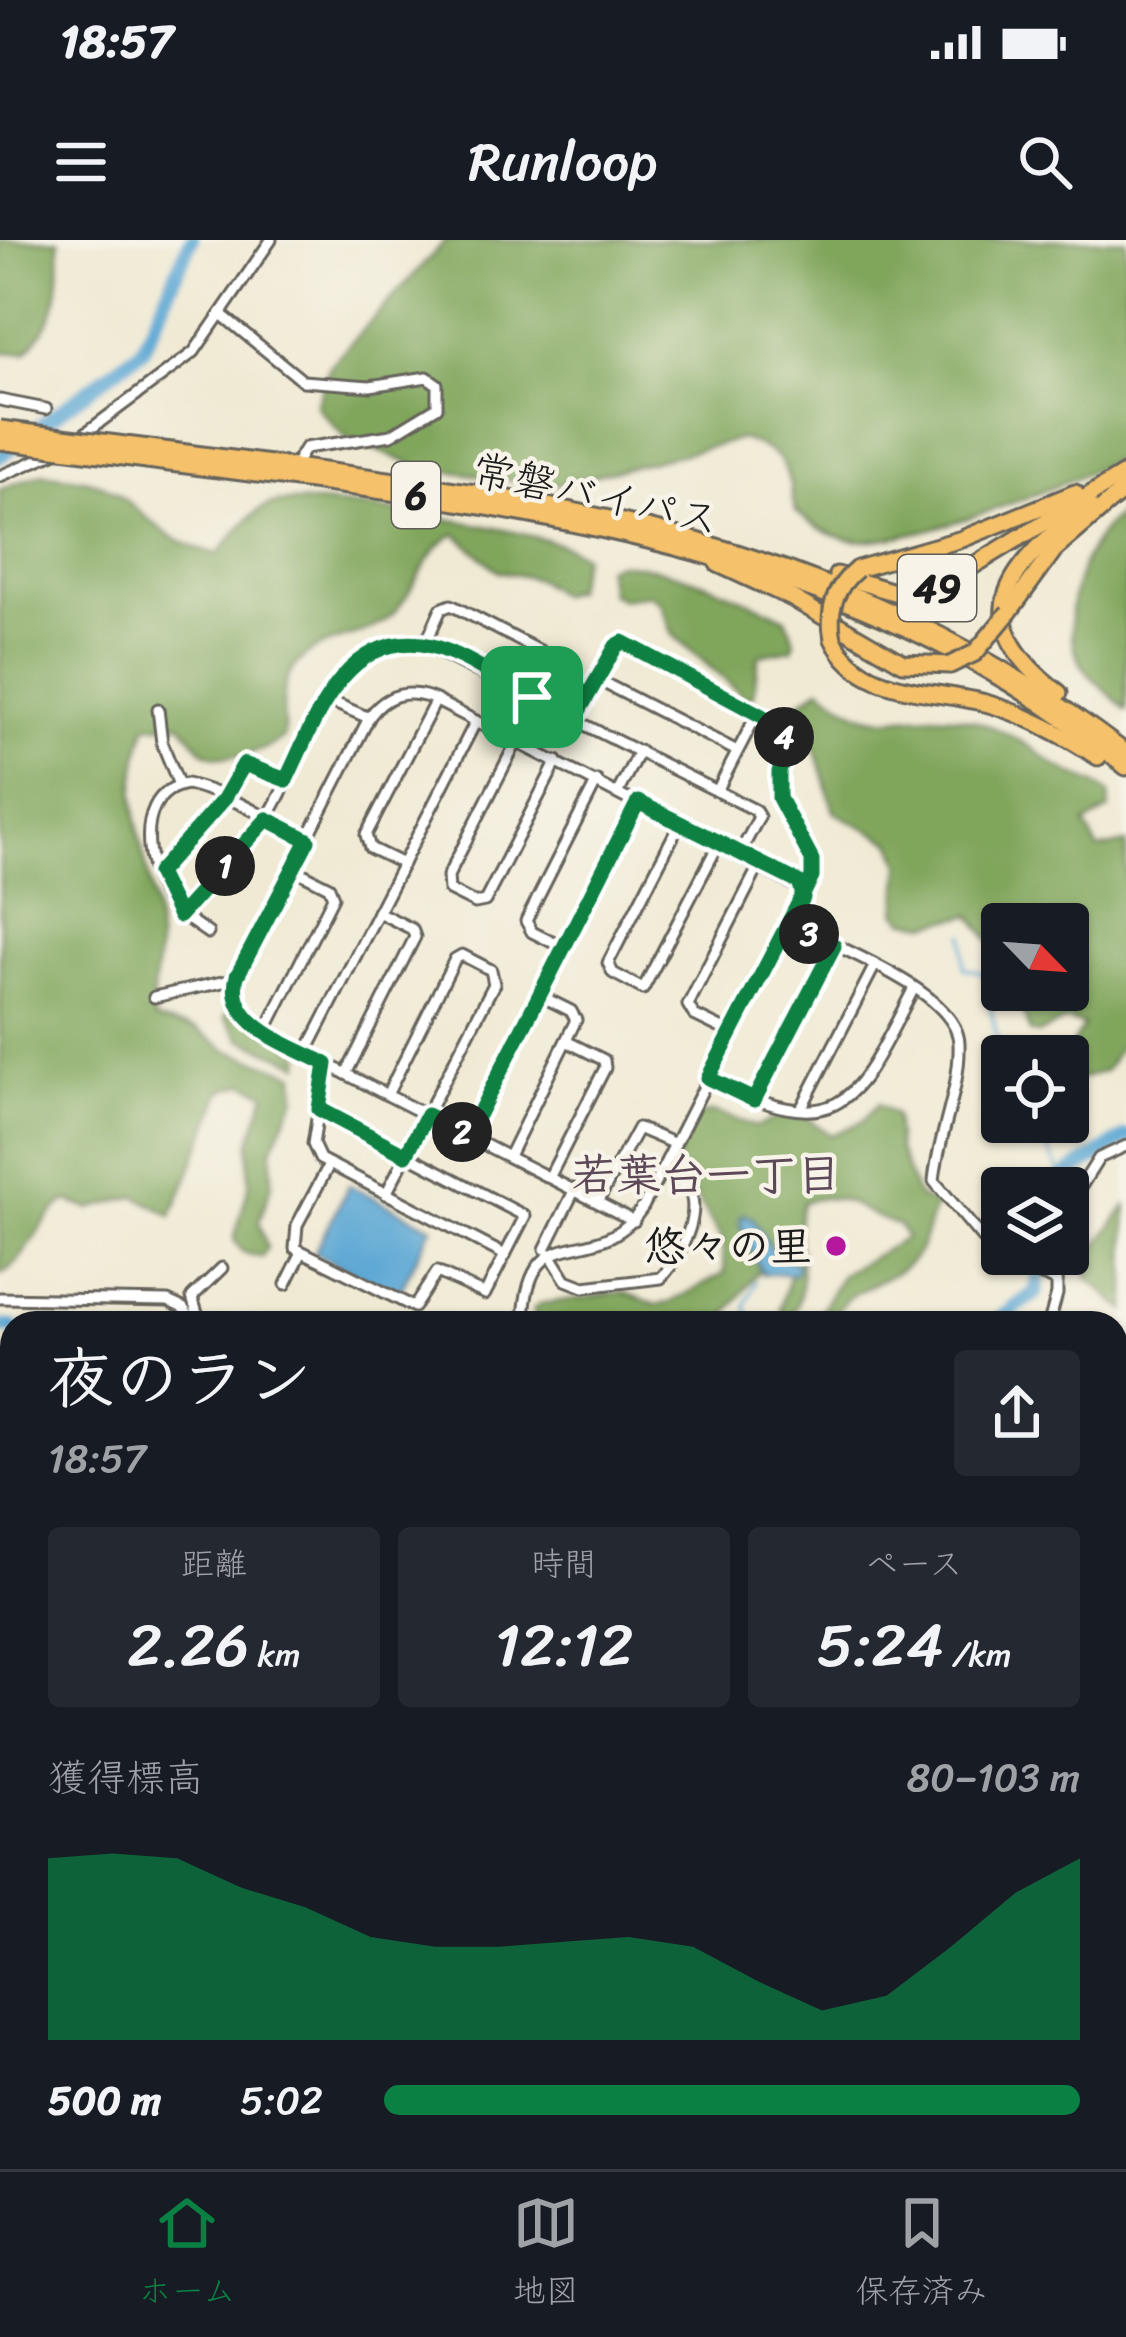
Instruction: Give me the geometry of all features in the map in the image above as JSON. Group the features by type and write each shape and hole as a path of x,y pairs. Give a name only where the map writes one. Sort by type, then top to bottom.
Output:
{"main road":[{"name":"常磐バイパス","path":"0,429 489,504 780,575 886,619 1000,679 1126,771"},
{"name":"常磐バイパス","path":"0,441 293,468 487,493 724,545 835,584 945,636 1023,680 1126,750"},
{"name":"49","path":"682,548 792,598 903,663 950,665 975,653 1054,550 1126,477"},
{"name":"49","path":"724,545 894,592 920,593 946,584 1126,477"},
{"name":"49","path":"1126,477 1025,516 857,569 843,581 832,603 832,639 846,662 866,676 1019,714 1126,771"},
{"name":"49","path":"1126,477 1038,546 1010,580 1001,614 1006,635 1032,671 1126,750"}],"street":[{"path":"0,476 50,458 171,373 222,315 271,240"},
{"path":"222,315 303,381 370,386 427,377 437,384 437,407 407,430 305,448 293,468"},
{"path":"0,400 46,409"},
{"path":"425,645 441,608 452,605 540,651 544,671 532,697"},
{"path":"548,1252 616,1237 634,1221 803,898 812,860 778,790 789,744 775,723 623,642 575,718"},
{"path":"182,915 267,819 326,699 344,674 371,656 425,645 758,814 740,854"},
{"path":"596,679 737,751"},
{"path":"496,730 517,689"},
{"path":"634,1221 326,1064 237,1008 236,979 369,718 398,694 436,700 800,883 803,898"},
{"path":"326,699 369,718"},
{"path":"403,864 370,848 366,835 436,700"},
{"path":"158,709 162,743 179,785"},
{"path":"717,791 757,714"},
{"path":"306,1053 476,721"},
{"path":"517,741 446,880 449,890 475,903 488,896 557,761"},
{"path":"618,792 639,751"},
{"path":"158,873 224,799 244,764 286,780"},
{"path":"563,948 532,932 526,921 597,782"},
{"path":"179,785 224,799 308,840"},
{"path":"179,785 151,811 146,842 174,913 208,933"},
{"path":"468,1135 638,802"},
{"path":"680,823 608,963 613,973 643,989 719,843"},
{"path":"731,1033 694,1015 688,1005 760,864"},
{"path":"266,1030 334,897 329,887 293,869"},
{"path":"346,1074 415,937 412,929 378,912"},
{"path":"789,923 914,988 946,1010 959,1040 934,1174 937,1190 999,1258 1057,1281"},
{"path":"754,1100 834,946"},
{"path":"386,1194 494,984 494,975 482,965 462,955 455,959 387,1095"},
{"path":"802,1107 874,967"},
{"path":"154,997 236,979"},
{"path":"708,1078 754,1100 836,1106 860,1090 914,988"},
{"path":"508,1156 575,1016 539,995"},
{"path":"550,1176 605,1068 604,1060 566,1041"},
{"path":"326,1064 314,1151 329,1165 505,1255"},
{"path":"319,1109 525,1216 485,1294 437,1272 413,1307 292,1245 329,1165"},
{"path":"598,1202 638,1128 674,1144"},
{"path":"1089,1175 1100,1158 1126,1146"},
{"path":"548,1252 566,1280 584,1288 661,1278 689,1228 694,1204 688,1186 661,1171"},
{"path":"525,1311 527,1283 548,1252 575,1189"},
{"path":"286,1284 302,1252"},
{"path":"195,1311 192,1297 222,1268"},
{"path":"1051,1311 1057,1275"},
{"path":"0,1298 168,1301 185,1311"}],"green space":[{"path":"0,240 59,240 56,301 45,327 26,352 0,353"},
{"path":"446,240 1126,240 1126,453 992,510 879,540 845,539 808,521 795,511 782,464 768,450 741,439 552,486 419,467 346,438 316,406 330,365"},
{"path":"42,473 99,483 162,530 218,554 256,512 272,504 294,502 379,509 483,526 565,546 583,556 574,589 559,595 537,579 498,571 456,534 436,549 387,619 323,645 300,660 285,688 284,736 270,746 248,754 215,756 203,751 180,723 146,726 138,757 135,810 158,937 155,1020 196,1029 227,1050 295,1074 296,1097 272,1148 272,1184 259,1222 267,1248 262,1257 243,1253 234,1240 249,1185 249,1144 266,1093 245,1083 223,1090 172,1216 136,1196 90,1209 67,1201 0,1275 0,489"},
{"path":"1126,510 1126,710 1084,668 1071,622 1072,600 1086,557 1111,522"},
{"path":"618,563 683,576 786,618 795,641 792,649 759,655 753,696 747,699 673,635 661,603 649,594 622,599 610,593 606,567"},
{"path":"821,687 871,717 965,718 1018,740 1110,794 1109,810 1085,824 1098,849 1126,843 1126,1037 1105,1071 1089,1076 1089,1035 1078,1035 1084,1025 1066,1020 1038,1034 1030,1032 1023,1011 1089,1011 1089,903 981,903 981,929 971,915 928,924 906,921 897,912 901,863 892,842 834,812 816,750 792,725 798,704"},
{"path":"230,1005 296,1050 302,1056 300,1064 241,1039 225,1017"},
{"path":"878,1104 895,1115 898,1148 918,1197 936,1205 913,1259 856,1293 836,1311 821,1311 842,1274 906,1238 899,1225 844,1201 819,1199 803,1202 799,1216 802,1275 794,1311 780,1309 791,1269 763,1265 729,1311 533,1311 539,1304 623,1292 657,1305 669,1303 725,1273 721,1237 677,1159 697,1115 714,1112 757,1127 782,1115 805,1116 831,1135 863,1121"},
{"path":"1126,1206 1126,1311 1088,1278 1089,1257"}],"water":[{"path":"349,1185 432,1227 398,1295 314,1253"},
{"path":"742,1214 753,1218 774,1255 798,1264 795,1274 762,1274 740,1224"}],"waterway":[{"path":"0,456 142,350 191,240"},
{"path":"964,934 964,968 983,973 996,1035"},
{"path":"1079,1167 1126,1137"},
{"path":"1045,1143 1058,1167"},
{"path":"1011,1311 1036,1292 1039,1275"},
{"path":"747,1311 756,1282"}],"place":[{"name":"悠々の里","path":"836,1246"}],"district":[{"name":"若葉台一丁目","path":"706,1174"}],"route":[{"path":"532,697 423,644 371,656 336,682 286,780 244,764 224,799 158,873 179,916 267,819 308,840 237,976 234,1001 247,1019 326,1064 319,1109 406,1155 427,1115 468,1135 638,802 800,883 803,898 789,923 834,946 754,1100 708,1078 779,940 803,898 812,877 812,860 779,798 777,782 789,744 775,723 623,642 596,677 575,718 532,697"}]}
